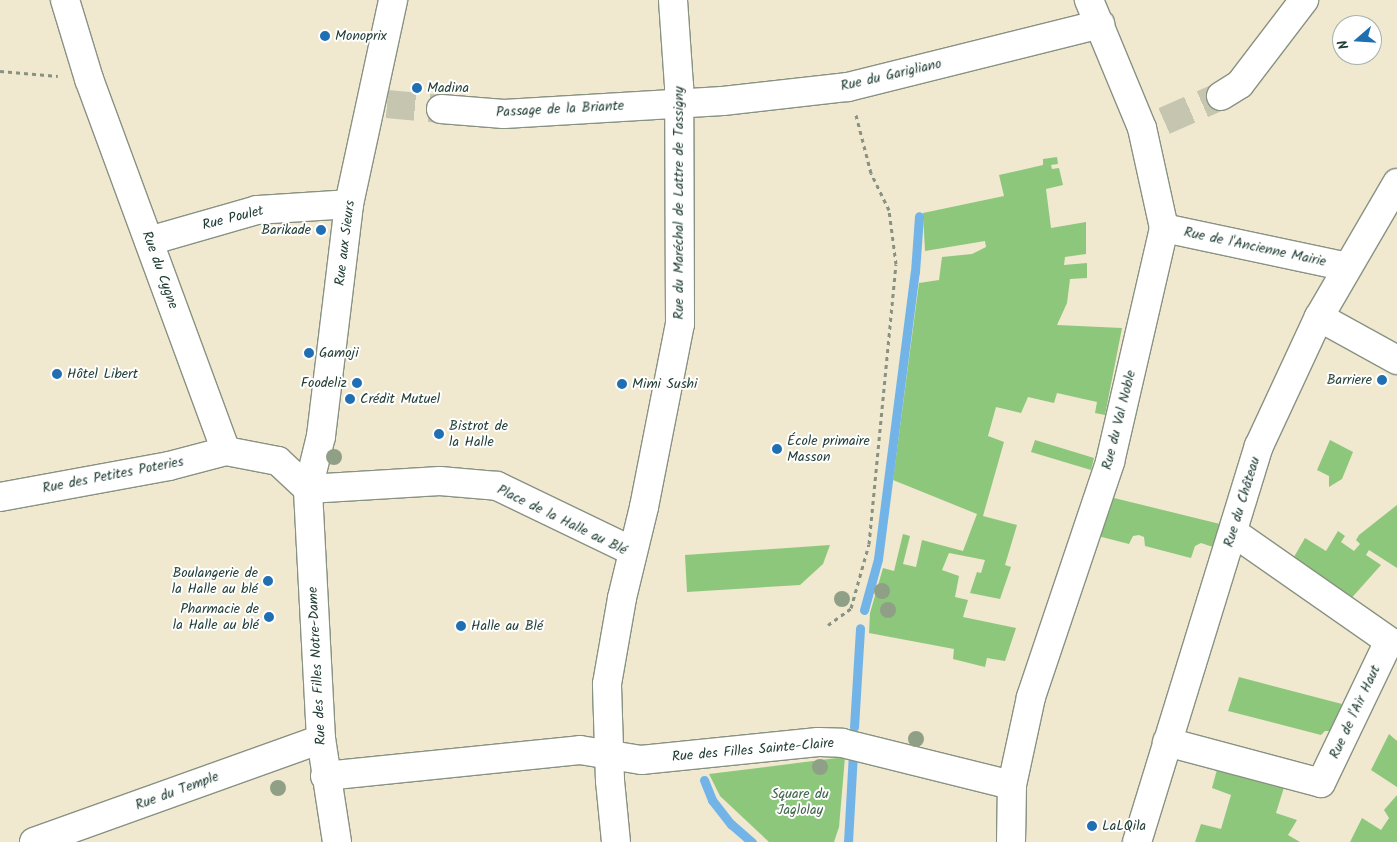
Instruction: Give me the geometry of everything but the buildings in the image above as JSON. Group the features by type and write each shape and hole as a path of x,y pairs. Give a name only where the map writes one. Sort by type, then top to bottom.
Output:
{"street":[{"name":"Rue du Cygne","path":"65,0 89,79 226,450"},
{"name":"Rue aux Sieurs","path":"308,489 321,436 349,204 379,104 393,0"},
{"name":"Rue du Maréchal de Lattre de Tassigny","path":"632,551 644,506 680,324 679,101 673,0"},
{"name":"Rue du Val Noble","path":"1011,842 1012,785 1031,697 1110,462 1164,228 1153,124 1089,0"},
{"path":"1221,96 1240,84 1304,0"},
{"name":"Rue du Garigliano","path":"679,101 722,101 848,87 1100,24"},
{"name":"Passage de la Briante","path":"441,109 504,114 679,101"},
{"name":"Rue du Château","path":"1137,842 1259,446 1319,317 1397,183"},
{"name":"Rue Poulet","path":"149,241 257,210 349,204"},
{"name":"Rue de l'Ancienne Mairie","path":"1164,228 1347,267"},
{"path":"1319,317 1397,360"},
{"path":"226,450 278,461 308,489"},
{"name":"Rue des Petites Poteries","path":"0,497 169,466 226,450"},
{"name":"Place de la Halle au Blé","path":"308,489 440,481 497,486 632,551 607,684 609,753 616,842"},
{"name":"Rue des Filles Notre-Dame","path":"308,489 321,739 325,776 337,842"},
{"name":"Rue de l'Air Haut","path":"1167,742 1321,783 1389,641 1233,532"},
{"name":"Rue du Temple","path":"34,842 321,739"},
{"name":"Rue des Filles Sainte-Claire","path":"609,753 641,760 818,742 842,743 1012,785"},
{"path":"325,776 580,750 609,753"}],"path":[{"path":"0,71 89,79"},
{"path":"828,625 852,608 869,544 896,264 889,210 871,173 848,87"}],"green space":[{"path":"1057,157 1058,164 1051,165 1052,169 1059,168 1063,185 1046,189 1051,228 1086,222 1086,254 1065,257 1064,265 1087,263 1087,278 1070,279 1067,303 1057,325 1122,328 1105,415 1095,413 1097,402 1057,393 1054,403 1028,397 1021,413 996,407 988,436 1004,442 983,516 1017,525 1005,565 1011,567 1000,599 970,593 977,572 981,573 985,560 949,553 942,570 959,576 955,597 968,600 963,617 1016,628 1005,661 987,658 985,667 953,659 954,649 869,633 870,613 883,568 894,571 903,534 910,536 903,564 916,567 922,540 963,551 977,514 893,480 919,283 939,280 942,257 972,254 986,247 985,241 925,251 923,213 1004,196 999,175 1043,165 1043,159"},
{"path":"1035,440 1094,458 1091,470 1031,452"},
{"path":"1330,440 1353,452 1342,479 1329,487 1329,476 1317,470"},
{"path":"1110,497 1220,524 1213,547 1201,543 1195,546 1191,558 1145,546 1144,537 1139,535 1133,536 1129,544 1098,536"},
{"path":"1397,505 1397,568 1369,550 1366,555 1381,565 1348,602 1291,562 1305,538 1326,551 1338,531 1345,536 1341,542 1354,551 1360,544 1356,540 1359,535"},
{"path":"830,545 823,564 800,585 687,592 685,555"},
{"path":"1239,677 1342,704 1332,731 1325,731 1321,735 1228,711"},
{"path":"1389,734 1397,741 1397,787 1371,770"},
{"name":"Square du Jaglolay","path":"845,757 839,827 834,842 769,842 720,796 709,774"},
{"path":"1219,762 1286,781 1276,813 1297,820 1288,835 1300,842 1195,842 1201,824 1221,829 1231,795 1212,788"},
{"path":"1397,795 1397,842 1350,842 1362,818 1381,830 1389,818 1384,810"}],"waterway":[{"path":"864,610 878,559 915,272 919,216"},
{"path":"854,727 860,628"},
{"path":"848,842 853,753"},
{"path":"704,780 712,800 731,824 752,842"}],"tunnel":[{"path":"1164,121 1221,96"},
{"path":"387,104 441,109"}],"place":[{"name":"Monoprix","path":"325,36"},
{"name":"Madina","path":"417,88"},
{"name":"Barikade","path":"321,230"},
{"name":"Gamoji","path":"309,353"},
{"name":"Hôtel Libert","path":"57,374"},
{"name":"Barriere","path":"1382,380"},
{"name":"Foodeliz","path":"357,383"},
{"name":"Mimi Sushi","path":"622,384"},
{"name":"Crédit Mutuel","path":"350,399"},
{"name":"Bistrot de la Halle","path":"439,434"},
{"name":"École primaire Masson","path":"777,449"},
{"name":"Boulangerie de la Halle au blé","path":"268,581"},
{"name":"Pharmacie de la Halle au blé","path":"269,617"},
{"name":"Halle au Blé","path":"461,626"},
{"name":"LaLQila","path":"1092,826"}]}
